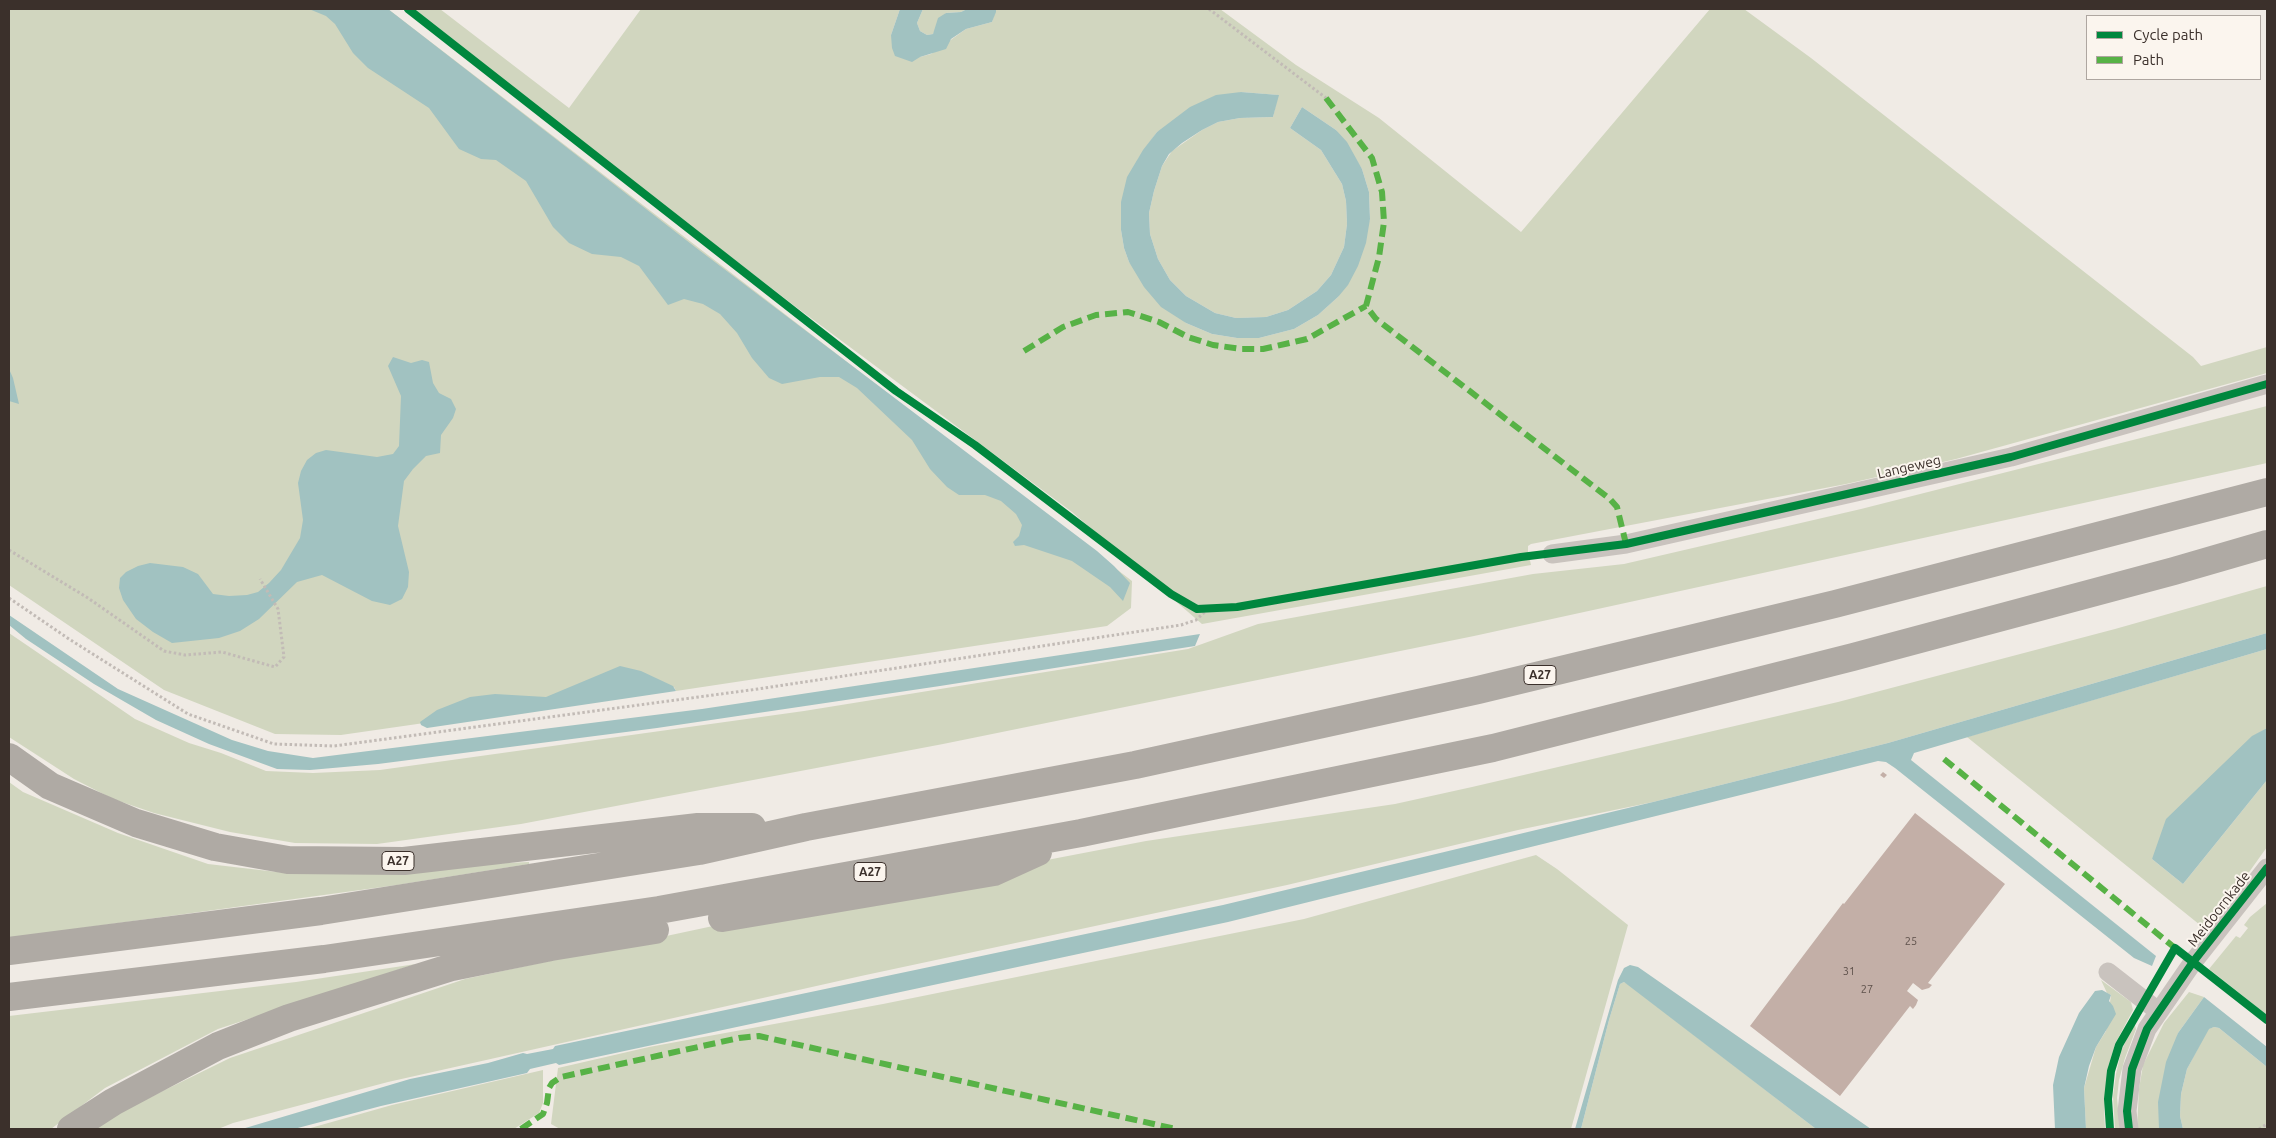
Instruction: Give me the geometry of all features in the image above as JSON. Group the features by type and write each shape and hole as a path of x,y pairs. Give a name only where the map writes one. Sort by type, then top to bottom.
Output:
{"highway":[{"name":"A27","path":"9,951 321,911 699,851 806,827 1134,765 1478,690 1835,604 2267,492"},
{"name":"A27","path":"9,997 324,959 660,910 1081,833 1493,748 1853,657 2174,571 2267,544"},
{"name":"A27","path":"9,757 50,786 136,823 215,848 288,860 404,861 698,827 806,827"},
{"name":"A27","path":"71,1129 113,1102 218,1046 289,1018 452,967 560,946 994,872 1081,833"}],"street":[{"name":"Langeweg","path":"1552,554 1626,544 2011,457 2267,384"},
{"name":"Meidoornkade","path":"2128,1129 2126,1111 2132,1069 2147,1029 2193,962 2267,868"},
{"path":"2108,972 2158,1011"}],"path":[{"path":"1208,9 1326,98"},
{"path":"9,550 88,598 164,651 185,655 222,652 275,667 284,657 278,609 260,579"},
{"path":"9,598 69,639 188,714 274,744 334,746 758,689 1182,625 1196,620 1207,610"},
{"path":"1196,609 1217,609"},
{"path":"2259,1129 2267,1124"}],"green space":[{"path":"9,9 388,9 1132,581 1131,608 1107,626 676,691 674,687 341,735 275,734 164,690 9,585"},
{"path":"408,9 440,9 569,108 641,9 900,9 891,35 920,57 931,54 966,29 992,22 996,9 1220,9 1296,65 1379,118 1521,232 1710,9 1744,9 1811,58 2193,357 2201,366 2267,347 2267,373 1956,459 1846,484 1531,544 1528,546 1528,551 1531,565 1202,624 1072,512 796,307","holes":["1241,92 1278,95 1273,117 1240,118 1218,122 1202,130 1172,151 1162,166 1149,213 1150,234 1158,259 1170,280 1186,296 1215,313 1236,318 1266,317 1288,310 1317,291 1331,275 1344,247 1347,224 1346,201 1342,184 1321,150 1290,128 1302,107 1336,130 1362,169 1369,192 1370,219 1338,297 1318,315 1294,329 1259,338 1237,338 1212,334 1186,323 1129,262 1121,230 1138,159 1157,132"]},
{"path":"923,9 967,9 961,12 946,13 933,34 927,35 920,31 917,23"},
{"path":"2267,406 2267,463 1474,636 943,744 521,824 377,844 295,843 230,832 154,813 113,799 74,779 9,737 9,633 135,719 189,743 221,753 266,771 313,773 380,770 804,711 1188,649 1258,624 1533,574 1624,564 1861,509"},
{"path":"2267,586 2267,633 1888,743 1653,802 1518,830 1287,885 861,976 388,1082 233,1123 218,1129 96,1129 120,1112 230,1058 465,979 802,907 1146,841 1395,804 1838,702 2115,629"},
{"path":"2267,649 2267,728 2252,737 2152,859 2183,884 2267,780 2267,847 2212,924 2205,929 1967,737"},
{"path":"9,782 23,792 118,833 208,864 286,873 529,862 529,864 397,885 9,938"},
{"path":"1536,855 1557,869 1628,925 1571,1129 560,1129 551,1124 558,1068 649,1047 883,1004 1304,919"},
{"path":"2267,903 2267,1015 2209,969 2236,936 2240,938 2248,928 2244,925 2250,917"},
{"path":"416,964 218,1029 105,1088 51,1129 9,1129 9,1016 296,982"},
{"path":"2101,980 2131,1002 2133,1010 2115,1044 2108,1067 2104,1110 2105,1129 2086,1129 2084,1088 2096,1047 2106,1031 2111,995 2107,993"},
{"path":"1624,982 1816,1129 1581,1129 1609,1020 1620,984"},
{"path":"2189,992 2204,997 2178,1033 2159,1129 2137,1129 2139,1089 2143,1065 2164,1023"},
{"path":"2134,1022 2136,1029 2119,1080 2117,1098 2120,1129 2115,1129 2113,1096 2116,1074 2121,1052"},
{"path":"2219,1028 2267,1067 2267,1129 2183,1129 2180,1116 2181,1094 2187,1069 2208,1029"},
{"path":"543,1070 543,1103 539,1113 514,1129 307,1129 392,1105"}],"water":[{"path":"309,9 388,9 695,247 1097,551 1130,583 1123,601 1110,587 1072,561 1024,545 1015,546 1013,542 1019,536 1022,525 1016,514 1001,501 985,495 959,495 947,487 930,469 912,440 857,388 839,377 820,377 782,384 769,378 752,358 737,333 720,314 703,304 684,299 668,305 639,266 621,257 592,254 569,243 553,227 526,181 496,160 481,159 459,149 429,108 368,68 353,53 335,24 326,16"},
{"path":"900,9 923,9 917,23 920,31 927,35 933,34 938,18 946,13 961,12 967,9 996,9 996,12 992,22 966,29 951,39 946,49 920,57 912,62 895,56 892,48 891,35"},
{"path":"1241,92 1279,95 1273,117 1240,118 1218,122 1202,130 1169,154 1162,166 1154,191 1149,213 1150,234 1158,259 1170,280 1186,296 1215,313 1236,318 1266,317 1288,310 1317,291 1331,275 1344,247 1347,224 1346,201 1342,184 1321,150 1290,128 1302,107 1336,130 1347,142 1362,169 1369,192 1370,219 1366,243 1358,266 1348,285 1318,315 1294,329 1259,338 1237,338 1212,334 1186,323 1161,307 1144,287 1129,262 1121,230 1121,202 1127,177 1143,150 1157,132 1190,107 1216,95"},
{"path":"393,357 411,363 422,360 429,362 433,383 439,393 451,399 456,409 453,418 441,435 440,453 426,456 404,481 398,526 409,572 408,587 402,599 390,605 372,601 322,575 297,582 259,619 240,631 219,638 172,643 136,619 123,600 119,588 120,578 126,572 138,566 150,563 183,567 198,574 213,594 229,596 247,595 258,592 269,583 281,570 300,538 303,520 298,483 301,471 307,460 316,453 326,450 377,457 393,454 399,446 401,396 388,366"},
{"path":"9,369 13,378 19,404 9,401"},
{"path":"9,615 118,689 232,740 268,751 313,758 702,709 1200,634 1195,646 940,686 657,728 378,764 310,770 277,769 209,744 156,720 94,684 26,639 9,625"},
{"path":"2267,633 2267,649 1914,753 1911,760 2156,956 2152,966 2134,958 1895,768 1886,762 1878,761 1228,922 559,1065 556,1063 530,1069 527,1073 381,1106 294,1129 242,1129 410,1079 488,1063 523,1053 527,1054 553,1049 555,1046 1223,905 1653,802 1888,743"},
{"path":"620,666 641,671 673,686 676,691 427,728 421,725 420,722 437,710 470,697 495,694 546,697"},
{"path":"2267,728 2267,780 2183,884 2152,859 2166,819 2252,736"},
{"path":"1630,965 1638,967 1871,1129 1816,1129 1624,982 1620,984 1609,1020 1581,1129 1575,1129 1618,980 1624,968"},
{"path":"2102,990 2111,995 2109,1001 2116,1014 2096,1047 2089,1066 2084,1088 2086,1129 2055,1129 2053,1085 2059,1057 2079,1013 2095,991"},
{"path":"2204,997 2267,1047 2267,1067 2219,1028 2209,1029 2187,1069 2181,1094 2180,1116 2183,1129 2159,1129 2158,1102 2166,1062 2178,1033"}],"building":[{"path":"1883,772 1887,775 1884,778 1880,775"},
{"path":"1915,813 2005,884 1928,983 1932,985 1922,990 1913,983 1907,991 1918,1000 1916,1005 1913,1009 1910,1006 1840,1096 1750,1026 1843,903"}],"marked path":[{"path":"1326,98 1372,158 1382,192 1384,222 1379,257 1366,306 1376,319 1610,499 1617,507 1626,544"},
{"path":"1024,351 1063,327 1096,315 1128,312 1159,322 1188,337 1213,345 1241,349 1263,349 1307,339 1366,306"},
{"path":"1944,759 2175,948"},
{"path":"521,1129 543,1114 549,1088 552,1083 561,1077 739,1038 759,1036 1176,1129"}],"cycle path":[{"path":"408,9 896,391 975,445 1171,594 1197,609 1237,607 1521,557 1626,544 2011,457 2267,384"},
{"path":"2129,1129 2127,1111 2132,1069 2147,1029 2193,962 2267,868"},
{"path":"2110,1129 2108,1099 2111,1071 2119,1045 2175,948 2267,1020"}]}
